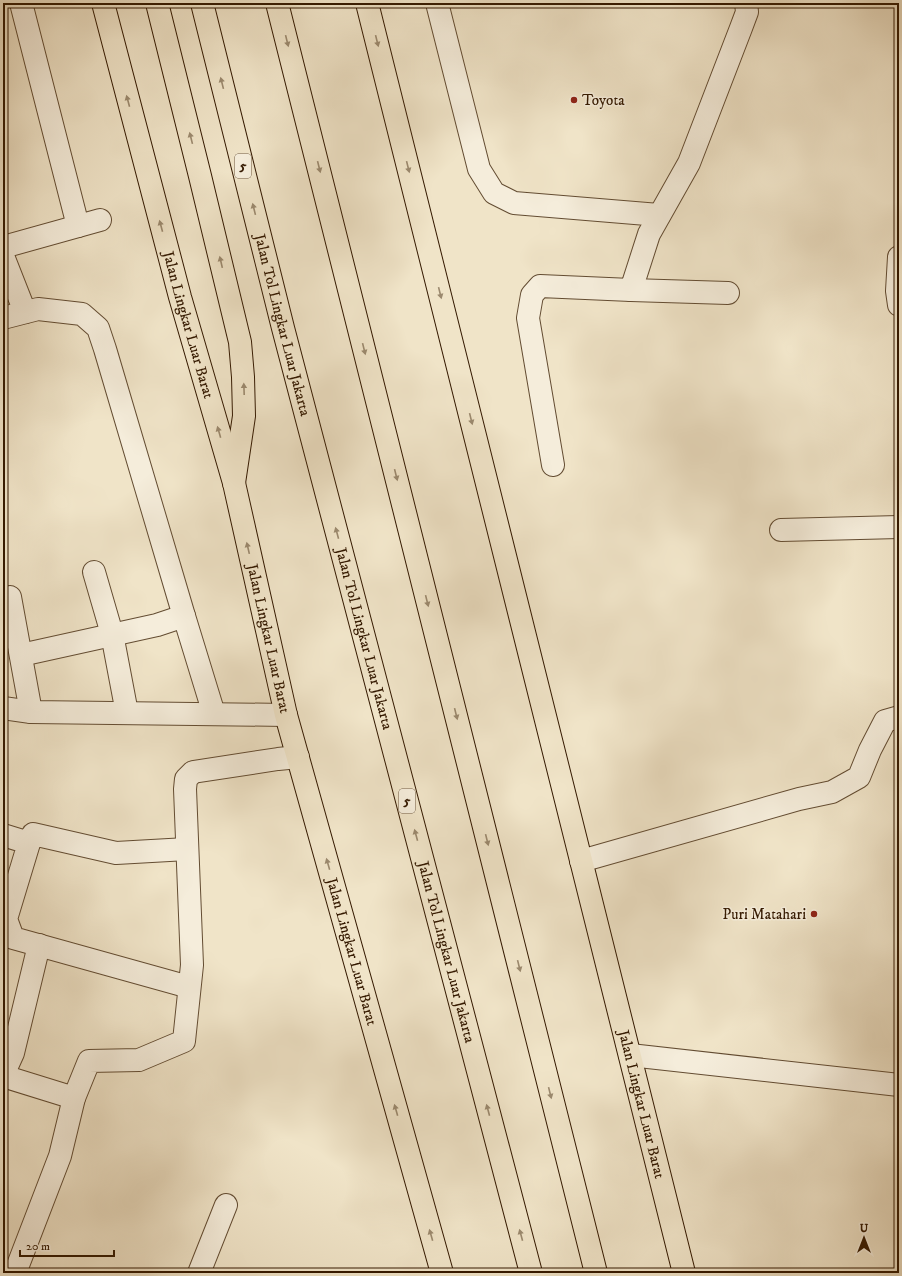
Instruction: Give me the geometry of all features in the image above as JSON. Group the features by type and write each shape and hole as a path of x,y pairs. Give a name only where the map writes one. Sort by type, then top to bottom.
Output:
{"main road":[{"name":"Jalan Lingkar Luar Barat","path":"103,3 180,297 234,483 286,715 442,1273"},
{"path":"157,3 240,342 244,416 234,483"},
{"name":"Jalan Tol Lingkar Luar Jakarta","path":"202,3 283,328 531,1273"},
{"path":"277,3 596,1273"},
{"name":"Jalan Lingkar Luar Barat","path":"367,3 684,1273"}],"street":[{"path":"21,3 78,226"},
{"path":"437,3 479,170 494,193 514,203 658,215"},
{"path":"631,290 649,234 658,215 689,163 747,12 746,3"},
{"path":"3,247 100,220"},
{"path":"3,256 25,312"},
{"path":"899,257 897,291 899,305"},
{"path":"553,465 528,318 532,295 540,286 728,293"},
{"path":"3,318 38,309 82,314 98,328 214,714"},
{"path":"781,530 899,527"},
{"path":"94,572 112,634 127,713"},
{"path":"10,597 32,712"},
{"path":"21,655 157,625 184,616"},
{"path":"3,708 32,712 286,715"},
{"path":"581,861 799,799 832,792 859,777 870,750 886,721 899,717"},
{"path":"15,1273 60,1156 74,1098 89,1061 139,1060 184,1042 192,965 185,789 186,779 193,772 298,757"},
{"path":"188,849 116,854 32,834 6,919 13,938 189,987"},
{"path":"3,835 29,843"},
{"path":"39,945 13,1053 3,1076 74,1098"},
{"path":"630,1055 899,1085"},
{"path":"199,1273 226,1205"}],"place":[{"name":"Toyota","path":"574,100"},
{"name":"Puri Matahari","path":"814,914"}]}
